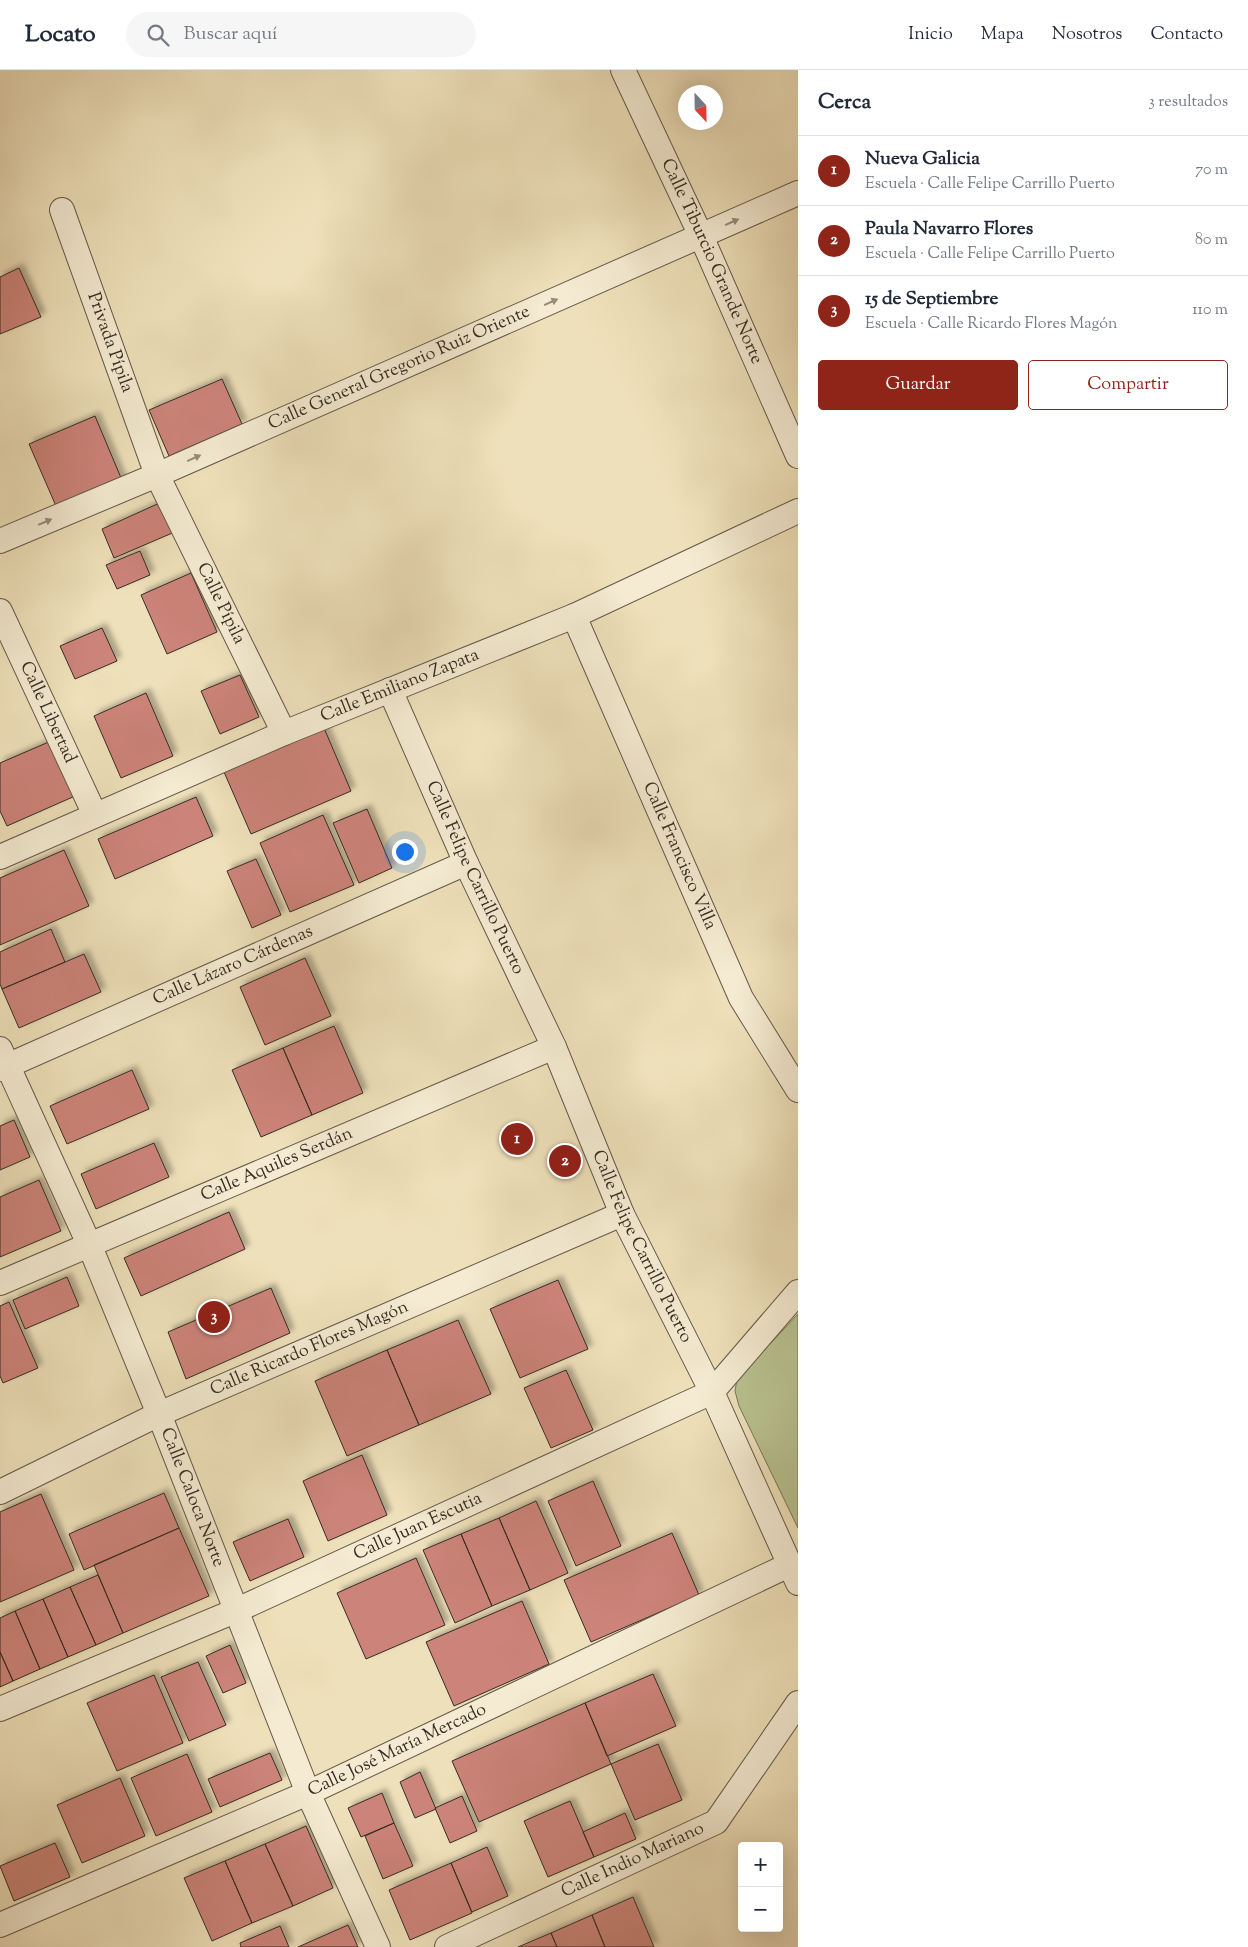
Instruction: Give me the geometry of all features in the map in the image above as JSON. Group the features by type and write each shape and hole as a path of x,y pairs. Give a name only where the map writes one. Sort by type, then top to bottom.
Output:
{"street":[{"name":"Calle Tiburcio Grande Norte","path":"623,70 701,236 798,456"},
{"name":"Calle General Gregorio Ruiz Oriente","path":"0,541 157,475 798,193"},
{"name":"Privada Pípila","path":"62,210 157,475"},
{"name":"Calle Pípila","path":"157,475 284,733"},
{"name":"Calle Emiliano Zapata","path":"0,857 284,733 574,616 798,511"},
{"name":"Calle Libertad","path":"0,611 96,815"},
{"name":"Calle Francisco Villa","path":"574,616 741,998 798,1090"},
{"name":"Calle Felipe Carrillo Puerto","path":"390,690 466,863 554,1047 622,1214 712,1392 793,1574"},
{"name":"Calle Lázaro Cárdenas","path":"3,1061 466,863"},
{"name":"Calle Aquiles Serdán","path":"0,1283 554,1047"},
{"name":"Calle Caloca Norte","path":"3,1061 90,1244 308,1793 378,1947"},
{"name":"Calle Ricardo Flores Magón","path":"0,1492 159,1414 622,1214"},
{"name":"Calle Juan Escutia","path":"0,1709 235,1611 712,1392 798,1292"},
{"name":"Calle José María Mercado","path":"0,1925 308,1793 793,1574"},
{"name":"Calle Indio Mariano","path":"447,1947 716,1822 798,1703"}],"green space":[{"path":"798,1314 798,1528 739,1406 735,1391 737,1379"}],"building":[{"path":"19,268 41,317 0,334 0,277"},
{"path":"222,379 242,424 169,456 149,410"},
{"path":"95,416 124,485 59,513 29,444"},
{"path":"164,501 177,531 114,558 102,529"},
{"path":"140,551 150,575 117,589 106,565"},
{"path":"191,573 217,632 167,654 141,595"},
{"path":"102,628 117,661 75,679 60,646"},
{"path":"240,675 259,717 220,734 201,691"},
{"path":"146,693 173,756 121,778 94,716"},
{"path":"324,728 351,791 251,834 224,772"},
{"path":"51,741 75,796 7,826 0,811 0,763"},
{"path":"196,797 213,836 115,879 98,839"},
{"path":"367,809 392,868 359,883 333,823"},
{"path":"323,815 354,885 290,912 260,843"},
{"path":"64,850 89,906 0,945 0,878"},
{"path":"256,859 281,915 252,928 227,871"},
{"path":"51,929 65,962 2,989 0,984 0,952"},
{"path":"84,954 101,992 19,1028 2,989"},
{"path":"305,958 331,1016 265,1045 240,987"},
{"path":"334,1026 363,1093 312,1115 283,1048"},
{"path":"283,1048 312,1115 261,1137 232,1070"},
{"path":"132,1070 149,1109 67,1144 50,1106"},
{"path":"14,1120 30,1157 0,1170 0,1126"},
{"path":"154,1143 169,1177 96,1209 81,1174"},
{"path":"39,1180 61,1231 0,1257 0,1197"},
{"path":"229,1212 245,1249 141,1296 124,1258"},
{"path":"67,1277 79,1306 25,1329 13,1300"},
{"path":"558,1280 588,1349 520,1378 490,1309"},
{"path":"271,1288 290,1333 186,1379 168,1332"},
{"path":"9,1302 38,1368 3,1383 0,1376 0,1306"},
{"path":"458,1320 491,1394 419,1425 387,1350"},
{"path":"387,1350 419,1425 347,1456 315,1381"},
{"path":"566,1370 593,1430 551,1448 524,1388"},
{"path":"362,1455 387,1515 328,1541 303,1481"},
{"path":"593,1481 621,1546 576,1566 548,1501"},
{"path":"164,1493 179,1528 84,1570 69,1534"},
{"path":"41,1494 74,1570 0,1602 0,1512"},
{"path":"536,1501 568,1573 530,1590 499,1518"},
{"path":"499,1518 530,1590 492,1606 461,1534"},
{"path":"288,1519 304,1557 250,1581 233,1542"},
{"path":"179,1528 209,1596 123,1633 94,1565"},
{"path":"672,1533 699,1595 591,1642 564,1580"},
{"path":"461,1534 492,1606 455,1623 423,1550"},
{"path":"416,1558 445,1625 366,1659 337,1593"},
{"path":"98,1575 123,1633 96,1645 70,1587"},
{"path":"70,1587 96,1645 68,1657 43,1599"},
{"path":"43,1599 68,1657 40,1669 15,1611"},
{"path":"522,1601 549,1664 454,1706 426,1642"},
{"path":"15,1611 40,1669 13,1681 0,1652 0,1618"},
{"path":"230,1645 246,1683 223,1693 206,1656"},
{"path":"0,1652 13,1681 0,1687"},
{"path":"198,1662 226,1725 189,1741 161,1677"},
{"path":"653,1674 676,1726 607,1756 585,1703"},
{"path":"154,1675 183,1743 117,1771 87,1703"},
{"path":"585,1703 611,1764 479,1822 452,1761"},
{"path":"658,1744 682,1800 635,1820 611,1764"},
{"path":"270,1753 282,1780 220,1807 208,1779"},
{"path":"187,1754 212,1812 156,1836 131,1778"},
{"path":"420,1772 436,1809 415,1818 400,1782"},
{"path":"120,1778 145,1836 82,1863 57,1805"},
{"path":"382,1793 394,1823 361,1837 348,1808"},
{"path":"462,1796 477,1831 450,1843 435,1808"},
{"path":"570,1801 594,1857 548,1877 524,1821"},
{"path":"625,1813 636,1839 594,1857 583,1832"},
{"path":"394,1823 413,1866 383,1879 365,1836"},
{"path":"306,1826 333,1888 293,1906 265,1844"},
{"path":"55,1843 70,1877 14,1901 0,1866"},
{"path":"265,1844 293,1906 252,1923 225,1861"},
{"path":"487,1847 508,1896 472,1912 451,1863"},
{"path":"225,1861 252,1923 212,1941 184,1878"},
{"path":"451,1863 472,1913 410,1940 389,1890"},
{"path":"633,1897 654,1947 605,1947 592,1915"},
{"path":"592,1915 605,1947 557,1947 551,1933"},
{"path":"348,1925 358,1947 298,1947"},
{"path":"280,1926 289,1947 241,1947 240,1943"},
{"path":"551,1933 557,1947 518,1947"}],"place":[{"name":"Nueva Galicia","path":"517,1139"},
{"name":"Paula Navarro Flores","path":"565,1161"},
{"name":"15 de Septiembre","path":"214,1317"}]}
